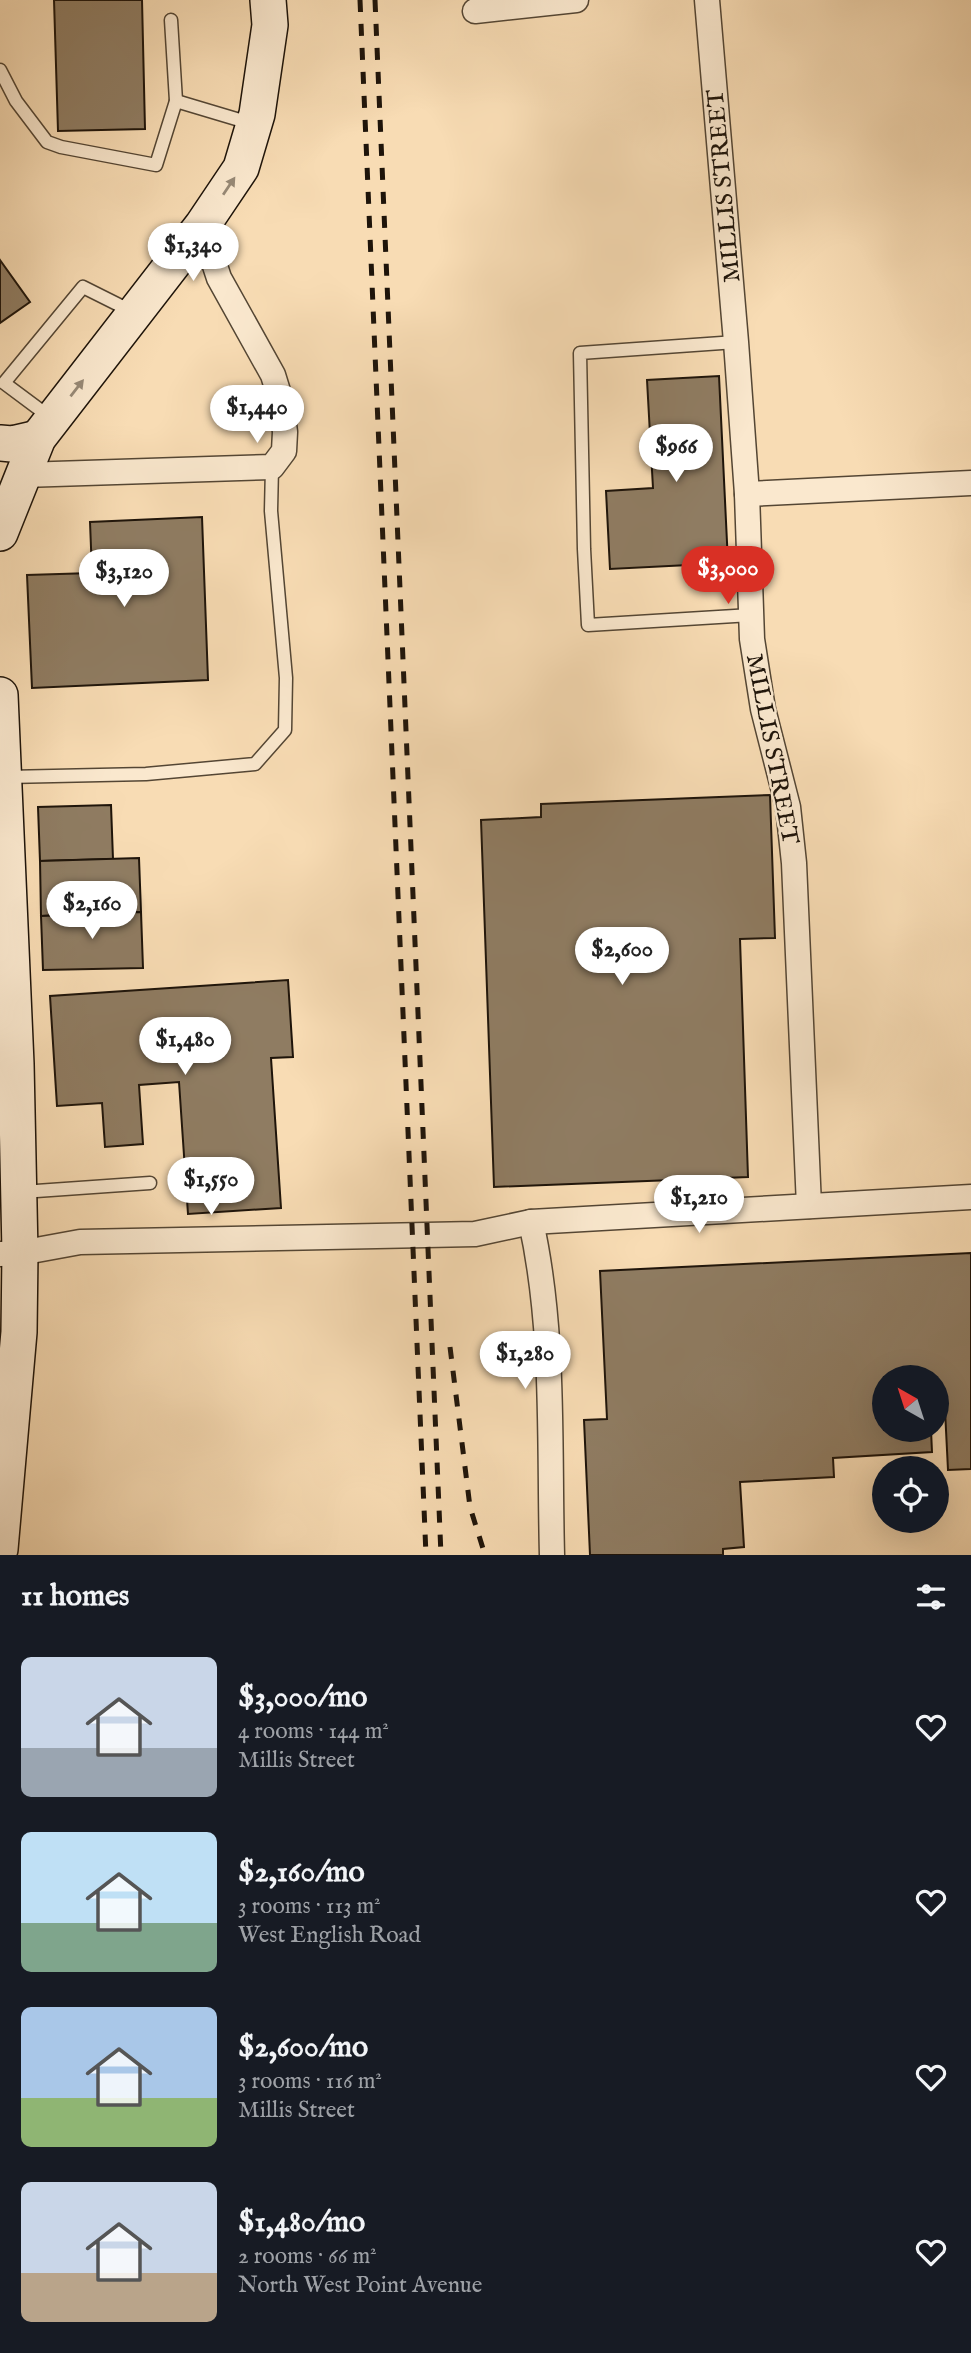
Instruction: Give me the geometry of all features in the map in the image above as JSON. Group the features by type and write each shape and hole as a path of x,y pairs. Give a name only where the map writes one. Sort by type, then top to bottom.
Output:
{"main road":[{"path":"0,533 45,429 202,226 241,168 254,124 270,25 268,0"},
{"path":"0,443 12,444 45,429"},
{"path":"0,695 4,778 8,1080 19,1192 10,1254 19,1332 0,1547"}],"street":[{"path":"489,6 576,0"},
{"name":"MILLIS STREET","path":"707,0 747,494 751,639 763,709 788,807 793,852 809,1206"},
{"path":"23,475 272,467 284,451 285,432 281,401 273,375 219,278 202,226"},
{"path":"747,494 971,483"},
{"path":"10,1254 80,1242 475,1234 531,1222 971,1197"},
{"path":"531,1222 539,1258 546,1326 552,1555"}],"lane":[{"path":"0,70 16,101 47,142 156,165 176,101 171,20"},
{"path":"176,101 254,124"},
{"path":"45,429 2,381 83,286 135,313"},
{"path":"736,342 580,353 588,625 751,615"},
{"path":"4,778 146,774 255,764 285,730 286,678 271,511 272,467"},
{"path":"19,1192 150,1183"}],"building":[{"path":"54,0 142,0 145,129 58,131"},
{"path":"0,260 30,302 0,323"},
{"path":"719,376 728,563 610,569 606,491 653,488 647,380"},
{"path":"202,517 208,680 32,688 27,575 92,573 90,522"},
{"path":"770,795 775,938 740,939 748,1177 494,1187 481,820 541,817 541,804"},
{"path":"111,805 113,859 40,861 38,807"},
{"path":"139,858 141,912 41,916 40,861"},
{"path":"141,912 143,968 43,970 41,916"},
{"path":"288,980 293,1057 271,1058 281,1208 188,1214 179,1082 139,1085 143,1144 105,1147 102,1103 57,1106 50,996"},
{"path":"971,1253 971,1469 949,1470 947,1442 949,1442 949,1365 872,1365 872,1442 932,1442 932,1452 833,1458 834,1477 740,1482 744,1547 723,1549 723,1555 590,1555 584,1420 607,1419 600,1271"}],"railway":[{"path":"360,0 426,1555"},
{"path":"375,0 441,1555"},
{"path":"450,1347 470,1507 485,1555"}]}
